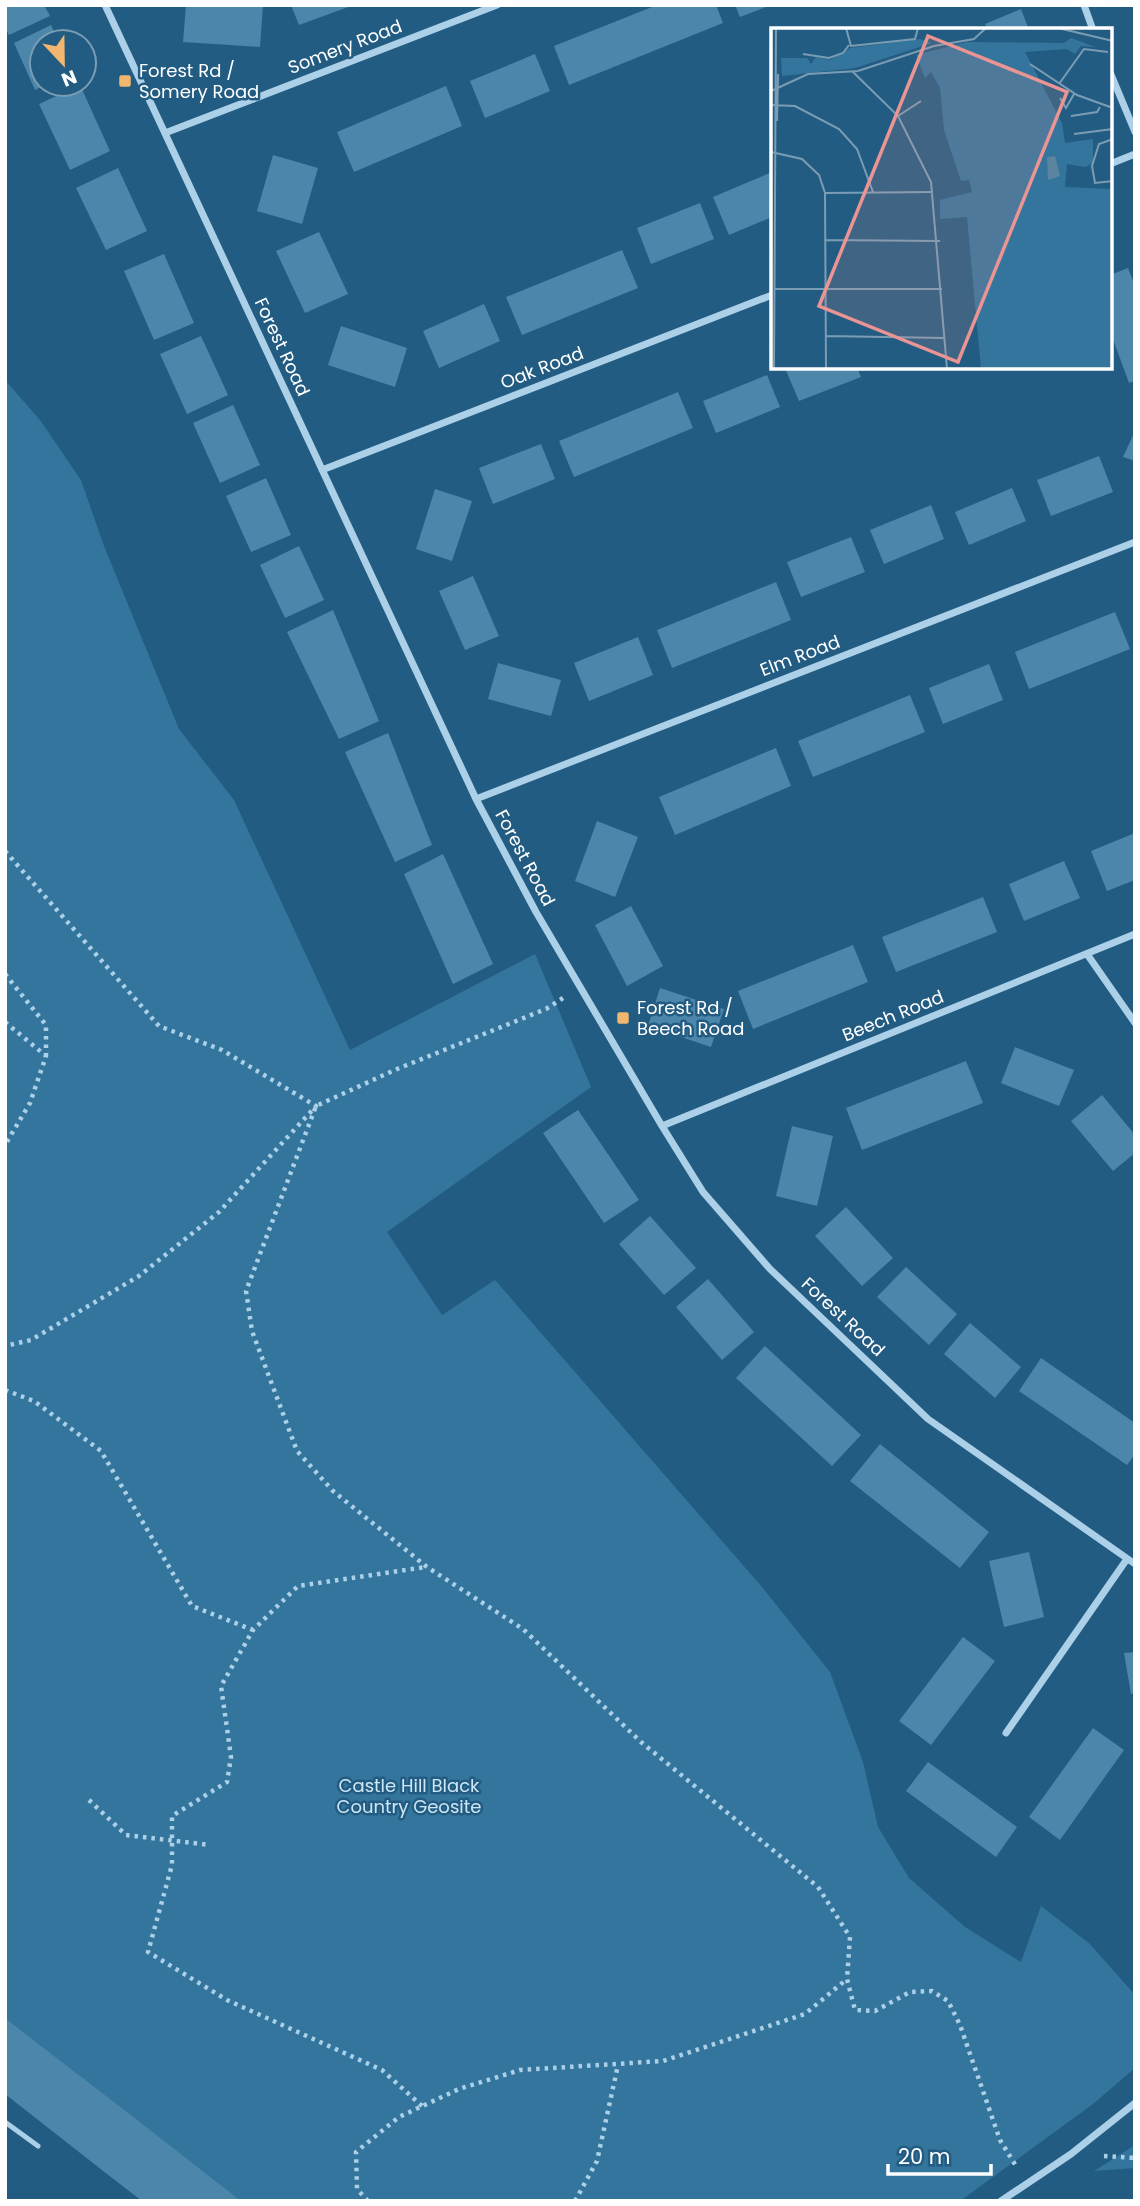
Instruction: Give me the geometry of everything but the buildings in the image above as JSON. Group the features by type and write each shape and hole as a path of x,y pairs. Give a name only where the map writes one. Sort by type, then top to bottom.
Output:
{"street":[{"name":"Forest Road","path":"105,5 476,799 580,987 703,1192 770,1269 928,1419 1135,1564"},
{"name":"Somery Road","path":"165,133 497,5"},
{"path":"1084,5 1092,28"},
{"path":"1112,77 1135,132"},
{"path":"1112,163 1135,154"},
{"name":"Oak Road","path":"323,470 771,295"},
{"name":"Elm Road","path":"476,799 1135,542"},
{"name":"Beech Road","path":"662,1126 1135,934"},
{"path":"1087,954 1135,1023"},
{"path":"1006,1734 1127,1559"},
{"path":"1001,2201 1071,2154 1135,2103"}],"lane":[{"path":"5,2122 38,2146"}],"path":[{"path":"5,852 159,1026 222,1050 316,1106"},
{"path":"5,974 46,1026 46,1056 30,1103 5,1145"},
{"path":"5,1346 30,1340 139,1276 219,1212 316,1106 397,1069 547,1009 580,987"},
{"path":"5,1022 46,1056"},
{"path":"316,1106 246,1291 252,1331 296,1451 333,1491 427,1567 523,1629 641,1742 818,1887 850,1937 847,1979 855,2010 875,2011 910,1992 932,1991 948,2001 960,2025 1000,2140 1016,2166"},
{"path":"5,1390 34,1401 101,1451 192,1606 253,1630"},
{"path":"422,2106 382,2070 227,2000 148,1952 172,1866 172,1816 227,1782 231,1757 221,1686 253,1630 299,1587 427,1567"},
{"path":"89,1800 126,1835 210,1844"},
{"path":"368,2201 357,2189 356,2152 399,2117 422,2106 459,2089 520,2070 663,2061 805,2014 847,1979"},
{"path":"575,2201 597,2161 618,2065"}],"green space":[{"name":"Castle Hill Black Country Geosite","path":"5,380 40,420 81,480 104,546 179,729 234,800 350,1050 535,954 591,1087 387,1232 442,1315 495,1280 762,1587 830,1672 863,1762 878,1827 909,1878 965,1927 1021,1962 1041,1906 1090,1944 1135,1995 1135,2068 1093,2104 960,2201 241,2201 5,2018"},
{"path":"1135,2145 1135,2168 1094,2171"}],"place":[{"name":"Forest Rd / Somery Road","path":"125,81"},
{"name":"Forest Rd / Beech Road","path":"623,1018"}]}
